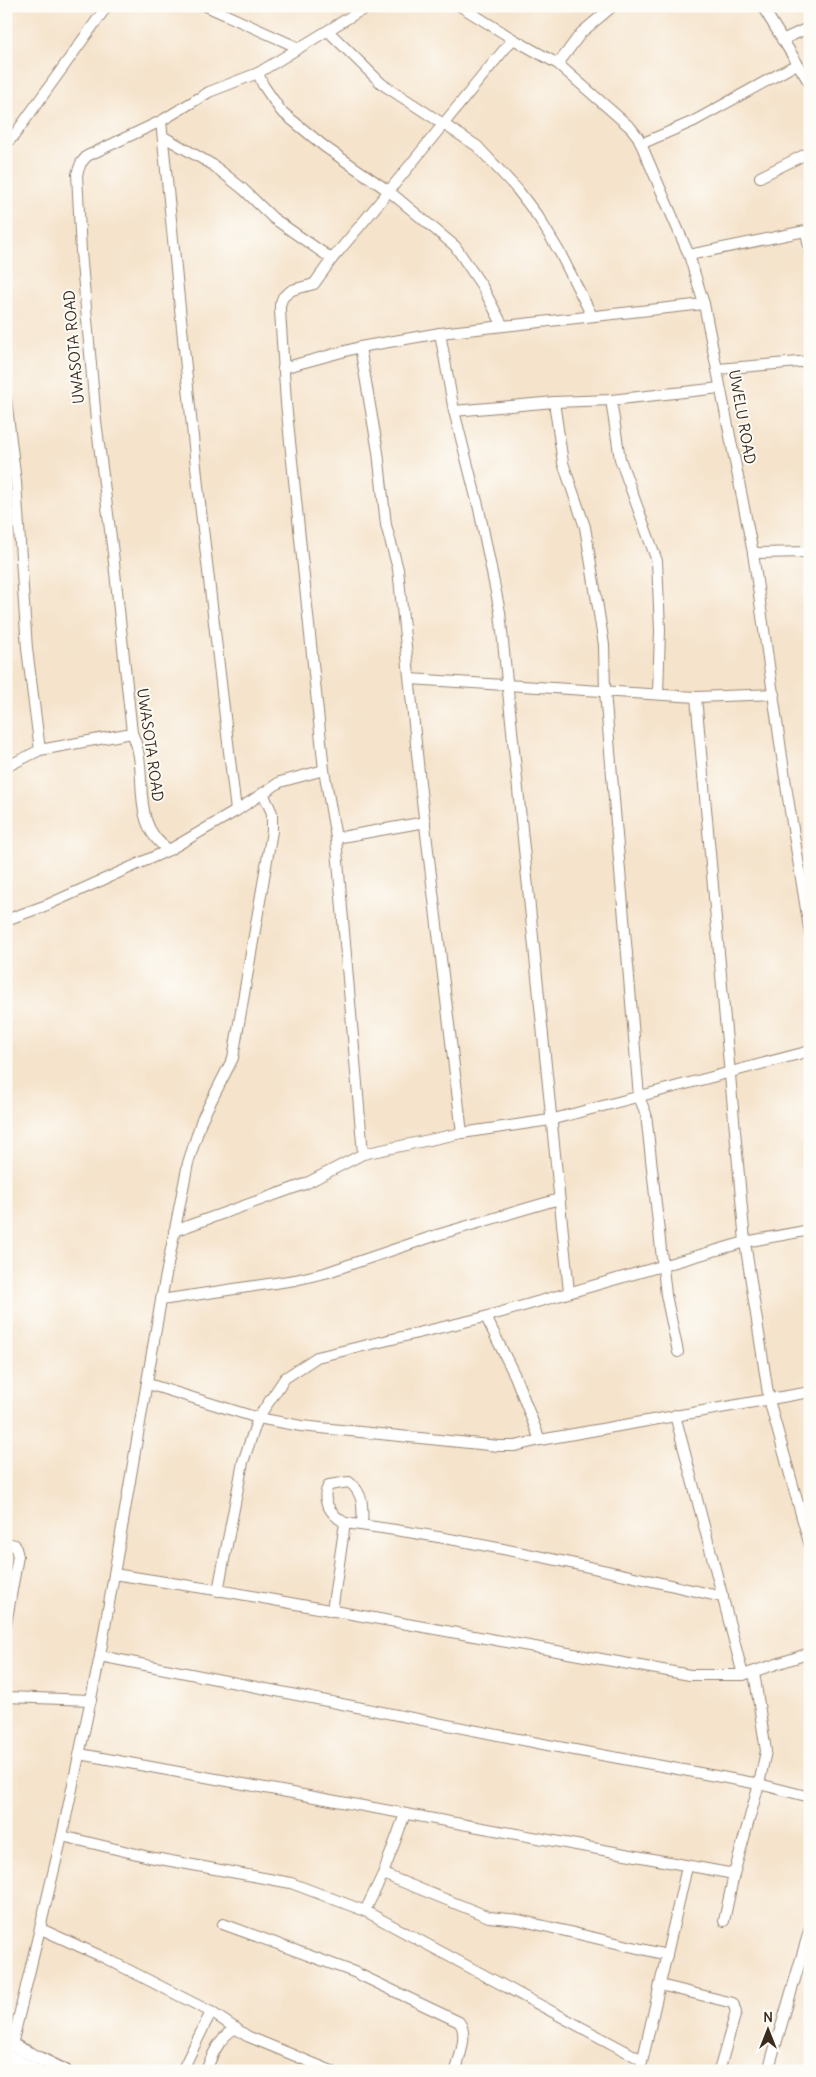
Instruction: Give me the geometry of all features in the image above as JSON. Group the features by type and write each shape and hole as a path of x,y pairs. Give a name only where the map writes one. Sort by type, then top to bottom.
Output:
{"main road":[{"path":"8,2047 38,2071"},
{"path":"8,2047 65,2071"}],"street":[{"path":"6,143 13,137 107,6"},
{"path":"206,6 299,48"},
{"name":"UWASOTA ROAD","path":"169,850 157,842 147,823 141,798 139,746 132,733 114,553 96,422 76,174 87,156 161,121 209,92 258,73 358,12 374,6"},
{"name":"UWELU ROAD","path":"460,6 558,64 631,128 641,144 689,255 704,304 718,369 720,388 753,553 787,792 810,934"},
{"path":"558,64 581,33 613,6"},
{"path":"762,6 810,84"},
{"path":"782,40 810,27"},
{"path":"328,31 382,84 477,146 517,190 539,218 560,253 592,316"},
{"path":"363,1154 336,838 324,770 283,368 280,305 283,297 300,287 314,284 332,259 390,192 442,124 513,39"},
{"path":"641,144 694,121 797,64"},
{"path":"258,73 263,85 281,111 325,147 390,192 455,246 482,286 503,326"},
{"path":"161,121 198,486 236,811"},
{"path":"164,137 213,164 273,218 332,259"},
{"path":"760,177 810,152"},
{"path":"689,255 808,230 810,253"},
{"path":"283,368 360,347 440,333 704,304"},
{"path":"440,333 454,411 479,508 500,612 550,1120 569,1292"},
{"path":"360,347 378,452 386,525 398,569 425,822 462,1134"},
{"path":"718,369 810,361"},
{"path":"454,411 554,402 611,400 720,388"},
{"path":"6,399 16,482 27,649 40,750"},
{"path":"611,400 620,460 657,561 660,630 658,694"},
{"path":"554,402 563,463 585,526 604,645 604,692 639,1097 646,1114 666,1295 678,1352"},
{"path":"753,553 810,552"},
{"path":"410,679 696,696 774,694"},
{"path":"696,696 745,1242 769,1400 810,1546"},
{"path":"6,768 40,750 132,733"},
{"path":"6,920 47,905 169,850 236,811 280,782 324,770"},
{"path":"8,2047 41,1928 100,1656 161,1300 188,1163 202,1119 232,1058 272,831 272,813 263,793"},
{"path":"336,838 425,822"},
{"path":"174,1230 305,1184 363,1154 462,1134 550,1120 810,1050"},
{"path":"161,1300 295,1280 324,1273 437,1235 559,1199"},
{"path":"218,1590 243,1462 258,1418 285,1378 317,1357 486,1316 745,1242 810,1230"},
{"path":"486,1316 515,1376 540,1440"},
{"path":"148,1384 258,1418 301,1426 499,1446 515,1446 810,1392"},
{"path":"675,1416 743,1675"},
{"path":"362,1525 361,1496 357,1488 349,1482 330,1485 325,1491 325,1500 330,1512 345,1523 411,1532 483,1545 723,1597"},
{"path":"332,1610 345,1523"},
{"path":"6,1542 15,1545 18,1556 6,1624"},
{"path":"114,1574 218,1590 690,1675 743,1675 810,1653"},
{"path":"100,1656 553,1746 759,1784 810,1797"},
{"path":"724,1921 734,1874 759,1784 766,1751 754,1672"},
{"path":"6,1697 91,1700"},
{"path":"80,1754 687,1867 734,1874"},
{"path":"365,1911 384,1874 405,1814"},
{"path":"62,1836 149,1857 291,1883 365,1911 641,2065 687,1867"},
{"path":"384,1874 489,1917 519,1920 667,1955"},
{"path":"223,1924 354,1972 459,2022 463,2027 464,2035 456,2071"},
{"path":"41,1928 211,2012 247,2036 332,2071"},
{"path":"768,2071 810,1929"},
{"path":"660,1985 732,2003 736,2012 719,2071"},
{"path":"182,2071 211,2012"},
{"path":"206,2071 211,2058 227,2032 236,2028"}]}
